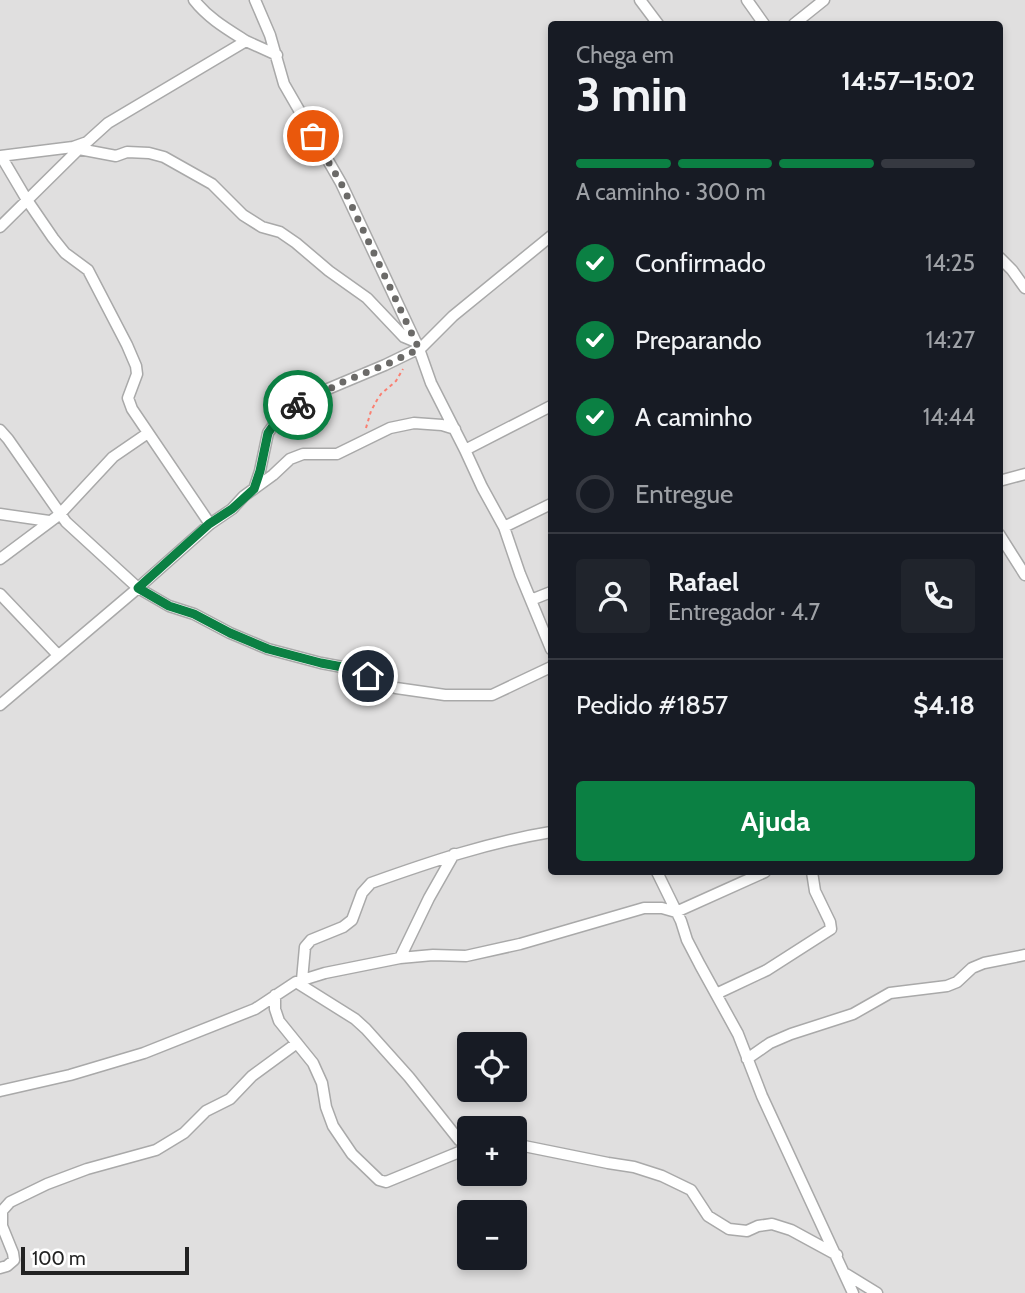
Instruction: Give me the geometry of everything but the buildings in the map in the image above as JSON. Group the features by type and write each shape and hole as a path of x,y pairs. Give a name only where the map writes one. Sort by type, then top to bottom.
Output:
{"street":[{"path":"194,0 221,26 277,55"},
{"path":"255,0 271,35 287,91 341,183 431,383 504,527 548,642"},
{"path":"640,0 656,21"},
{"path":"747,0 762,21"},
{"path":"798,21 824,0"},
{"path":"0,227 108,123 246,41"},
{"path":"209,524 132,410 128,398 137,374 136,366 88,270 65,253 0,156 83,146 116,156 127,152 164,157 212,184 243,215 262,227 280,232 296,243 367,298 415,348"},
{"path":"254,489 268,433 285,414 323,391 415,348 548,238"},
{"path":"1003,261 1025,288"},
{"path":"466,450 548,408"},
{"path":"0,705 209,524 232,509 296,456 337,454 390,428 414,423 455,429"},
{"path":"0,430 59,514 138,588 169,606 194,614 230,633 268,649 353,669 396,688 445,695 492,695 548,668"},
{"path":"0,559 59,514 113,457 148,433"},
{"path":"1003,480 1025,474"},
{"path":"504,527 548,505"},
{"path":"0,514 49,521"},
{"path":"1003,540 1025,575"},
{"path":"531,600 548,593"},
{"path":"0,594 58,655"},
{"path":"299,981 304,947 311,940 343,927 352,920 362,893 371,883 454,854 548,832"},
{"path":"400,958 454,854"},
{"path":"658,875 699,965 738,1034 752,1074 853,1293"},
{"path":"0,1091 70,1075 144,1053 255,1009 299,981 325,973 400,958 466,956 520,944 644,908 662,908 676,912 758,875"},
{"path":"716,994 766,970 831,929 815,891 812,875"},
{"path":"747,1059 770,1043 852,1014 890,993 947,986 984,963 1025,955"},
{"path":"299,981 355,1018 409,1077 457,1137"},
{"path":"275,995 275,1009 279,1021 313,1063 332,1126 352,1154 382,1182 457,1151"},
{"path":"0,1268 14,1260 2,1226 2,1211 10,1202 77,1173 156,1150 184,1133 206,1111 230,1099 251,1076 297,1043"},
{"path":"527,1147 634,1167 662,1176 691,1190 708,1216 729,1229 747,1231 772,1224 791,1230 837,1255"},
{"path":"846,1274 877,1293"}],"path":[{"path":"362,440 371,411 381,394 396,380 415,348"}],"shaded area":[{"path":"0,0 1025,0 1025,1293 0,1293"}],"way so far":[{"path":"298,405 323,391 419,349 341,183 313,136"}],"route":[{"path":"298,405 275,423 268,433 254,489 232,509 209,524 138,588 169,606 194,614 268,649 353,669 368,676"}]}
